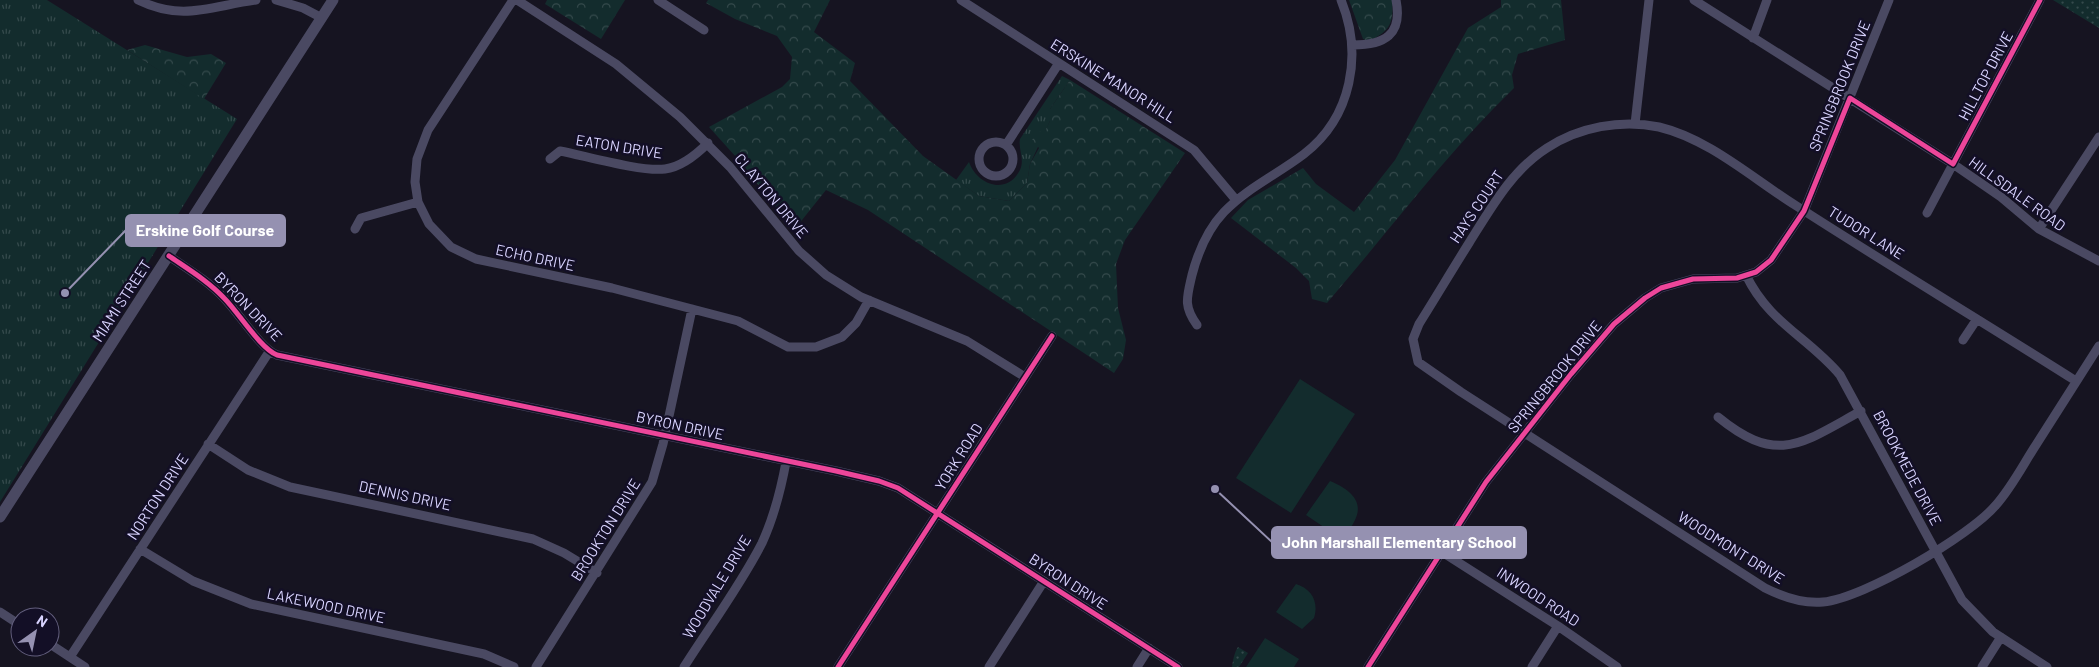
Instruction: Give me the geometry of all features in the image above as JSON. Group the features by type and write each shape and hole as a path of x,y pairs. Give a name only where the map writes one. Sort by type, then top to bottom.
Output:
{"street":[{"path":"138,0 161,8 192,12 256,0"},
{"path":"276,0 303,8 322,18"},
{"name":"MIAMI STREET","path":"0,517 333,0"},
{"name":"ECHO DRIVE","path":"513,0 424,140 416,168 418,202 429,224 444,240 461,253 476,260 612,288 692,309 749,326 779,344 788,347 809,349 825,345 842,337 856,323 869,300"},
{"name":"CLAYTON DRIVE","path":"517,0 616,64 680,117 708,143 805,257 839,284 869,300 967,342 1025,377"},
{"path":"658,0 667,8 704,30"},
{"name":"ERSKINE MANOR HILL","path":"961,0 1194,150 1236,200"},
{"path":"1197,325 1188,313 1187,303 1198,252 1220,216 1236,200 1305,154 1330,126 1344,102 1351,76 1353,45 1347,16 1341,0"},
{"path":"1353,45 1377,43 1387,38 1396,25 1398,15 1396,0"},
{"path":"1636,124 1649,0"},
{"name":"HILLSDALE ROAD","path":"1694,0 1953,164 2001,196 2039,229 2099,261"},
{"path":"1753,38 1767,0"},
{"name":"SPRINGBROOK DRIVE","path":"1368,667 1486,482 1614,324 1644,298 1661,288 1685,280 1728,280 1746,275 1771,260 1804,211 1889,0"},
{"name":"HILLTOP DRIVE","path":"1927,213 2040,0"},
{"path":"1006,145 1059,62"},
{"name":"TUDOR LANE","path":"1636,124 1658,127 1691,139 2076,381"},
{"name":"HAYS COURT","path":"1413,346 1415,332 1419,324 1508,183 1524,166 1555,143 1582,132 1604,126 1636,124"},
{"path":"2039,229 2099,137"},
{"name":"EATON DRIVE","path":"550,159 560,151 643,168 665,169 683,163 708,143"},
{"path":"355,229 361,218 418,202"},
{"name":"BYRON DRIVE","path":"168,256 203,279 224,298 269,352 879,481 898,488 1178,667"},
{"name":"BROOKMEDE DRIVE","path":"1746,275 1759,298 1773,315 1827,360 1840,375 1861,411 1934,552 1962,600 1980,620 2001,637 2048,667"},
{"name":"BROOKTON DRIVE","path":"536,667 648,492 656,471 665,436 692,309"},
{"path":"1963,340 1977,319"},
{"name":"YORK ROAD","path":"838,667 1052,336"},
{"name":"WOODMONT DRIVE","path":"1413,346 1418,362 1424,367 1738,570 1786,597 1812,602 1842,598 1862,590 1934,552 1967,532 1995,506 2099,346"},
{"name":"NORTON DRIVE","path":"70,658 269,352"},
{"path":"1718,417 1752,441 1778,446 1794,445 1809,439 1861,411"},
{"name":"DENNIS DRIVE","path":"208,444 248,470 275,482 533,539 564,552 597,572"},
{"name":"WOODVALE DRIVE","path":"684,667 751,563 762,541 780,495 786,462"},
{"name":"LAKEWOOD DRIVE","path":"140,549 193,582 251,604 484,654 514,667"},
{"name":"INWOOD ROAD","path":"1442,552 1558,626 1617,667"},
{"path":"989,667 1044,581"},
{"path":"1532,667 1558,626"},
{"path":"1982,667 2001,637"},
{"path":"1137,667 1148,648"},
{"path":"60,651 85,667"}],"green space":[{"path":"0,0 47,0 237,119 0,502"},
{"path":"547,0 625,0 601,39 545,4"},
{"path":"708,0 830,0 814,32 855,63 850,81 923,156 979,196 1009,201 1027,183 1030,164 1039,148 1032,140 1038,132 1045,131 1050,121 1050,109 1070,80 1185,153 1125,240 1116,264 1118,308 1126,340 1123,359 1114,373 868,210 826,190 794,230 736,157 709,127 782,87 790,79 792,57 777,36 735,19 706,3"},
{"path":"1349,0 1392,0 1391,20 1386,30 1369,41 1363,39"},
{"path":"1501,0 1561,0 1565,40 1518,54 1512,75 1514,88 1441,166 1327,303 1312,299 1309,281 1296,268 1231,218 1248,200 1303,168 1316,184 1354,212 1395,160 1468,28 1501,7"},
{"path":"2053,0 2099,0 2099,28"},
{"path":"145,45 187,57 211,54 226,63 204,99 127,50"},
{"path":"1062,76 1070,80 1050,109 1050,121 1030,164 1027,183 1009,201 979,196 956,180 969,162 979,177 993,184 1008,183 1014,178 1021,166 1020,139"},
{"path":"1300,379 1355,414 1291,513 1236,478"},
{"path":"1330,481 1348,491 1358,506 1353,523 1347,533 1340,538 1306,515"},
{"path":"1296,584 1302,586 1310,593 1316,607 1314,618 1302,629 1276,612"},
{"path":"1265,638 1299,659 1294,667 1246,667"},
{"path":"1238,647 1248,653 1239,667 1232,667 1235,654"}],"cycle path":[{"path":"1368,667 1486,482 1571,374 1614,324 1645,298 1661,288 1693,279 1737,278 1756,272 1771,260 1804,211 1850,98 1953,164 2040,0"},
{"path":"169,256 218,292 257,338 277,355 836,471 879,481 898,488 1178,667"},
{"path":"838,667 1052,336"}],"place":[{"name":"Erskine Golf Course","path":"65,293"},
{"name":"John Marshall Elementary School","path":"1215,489"}]}
